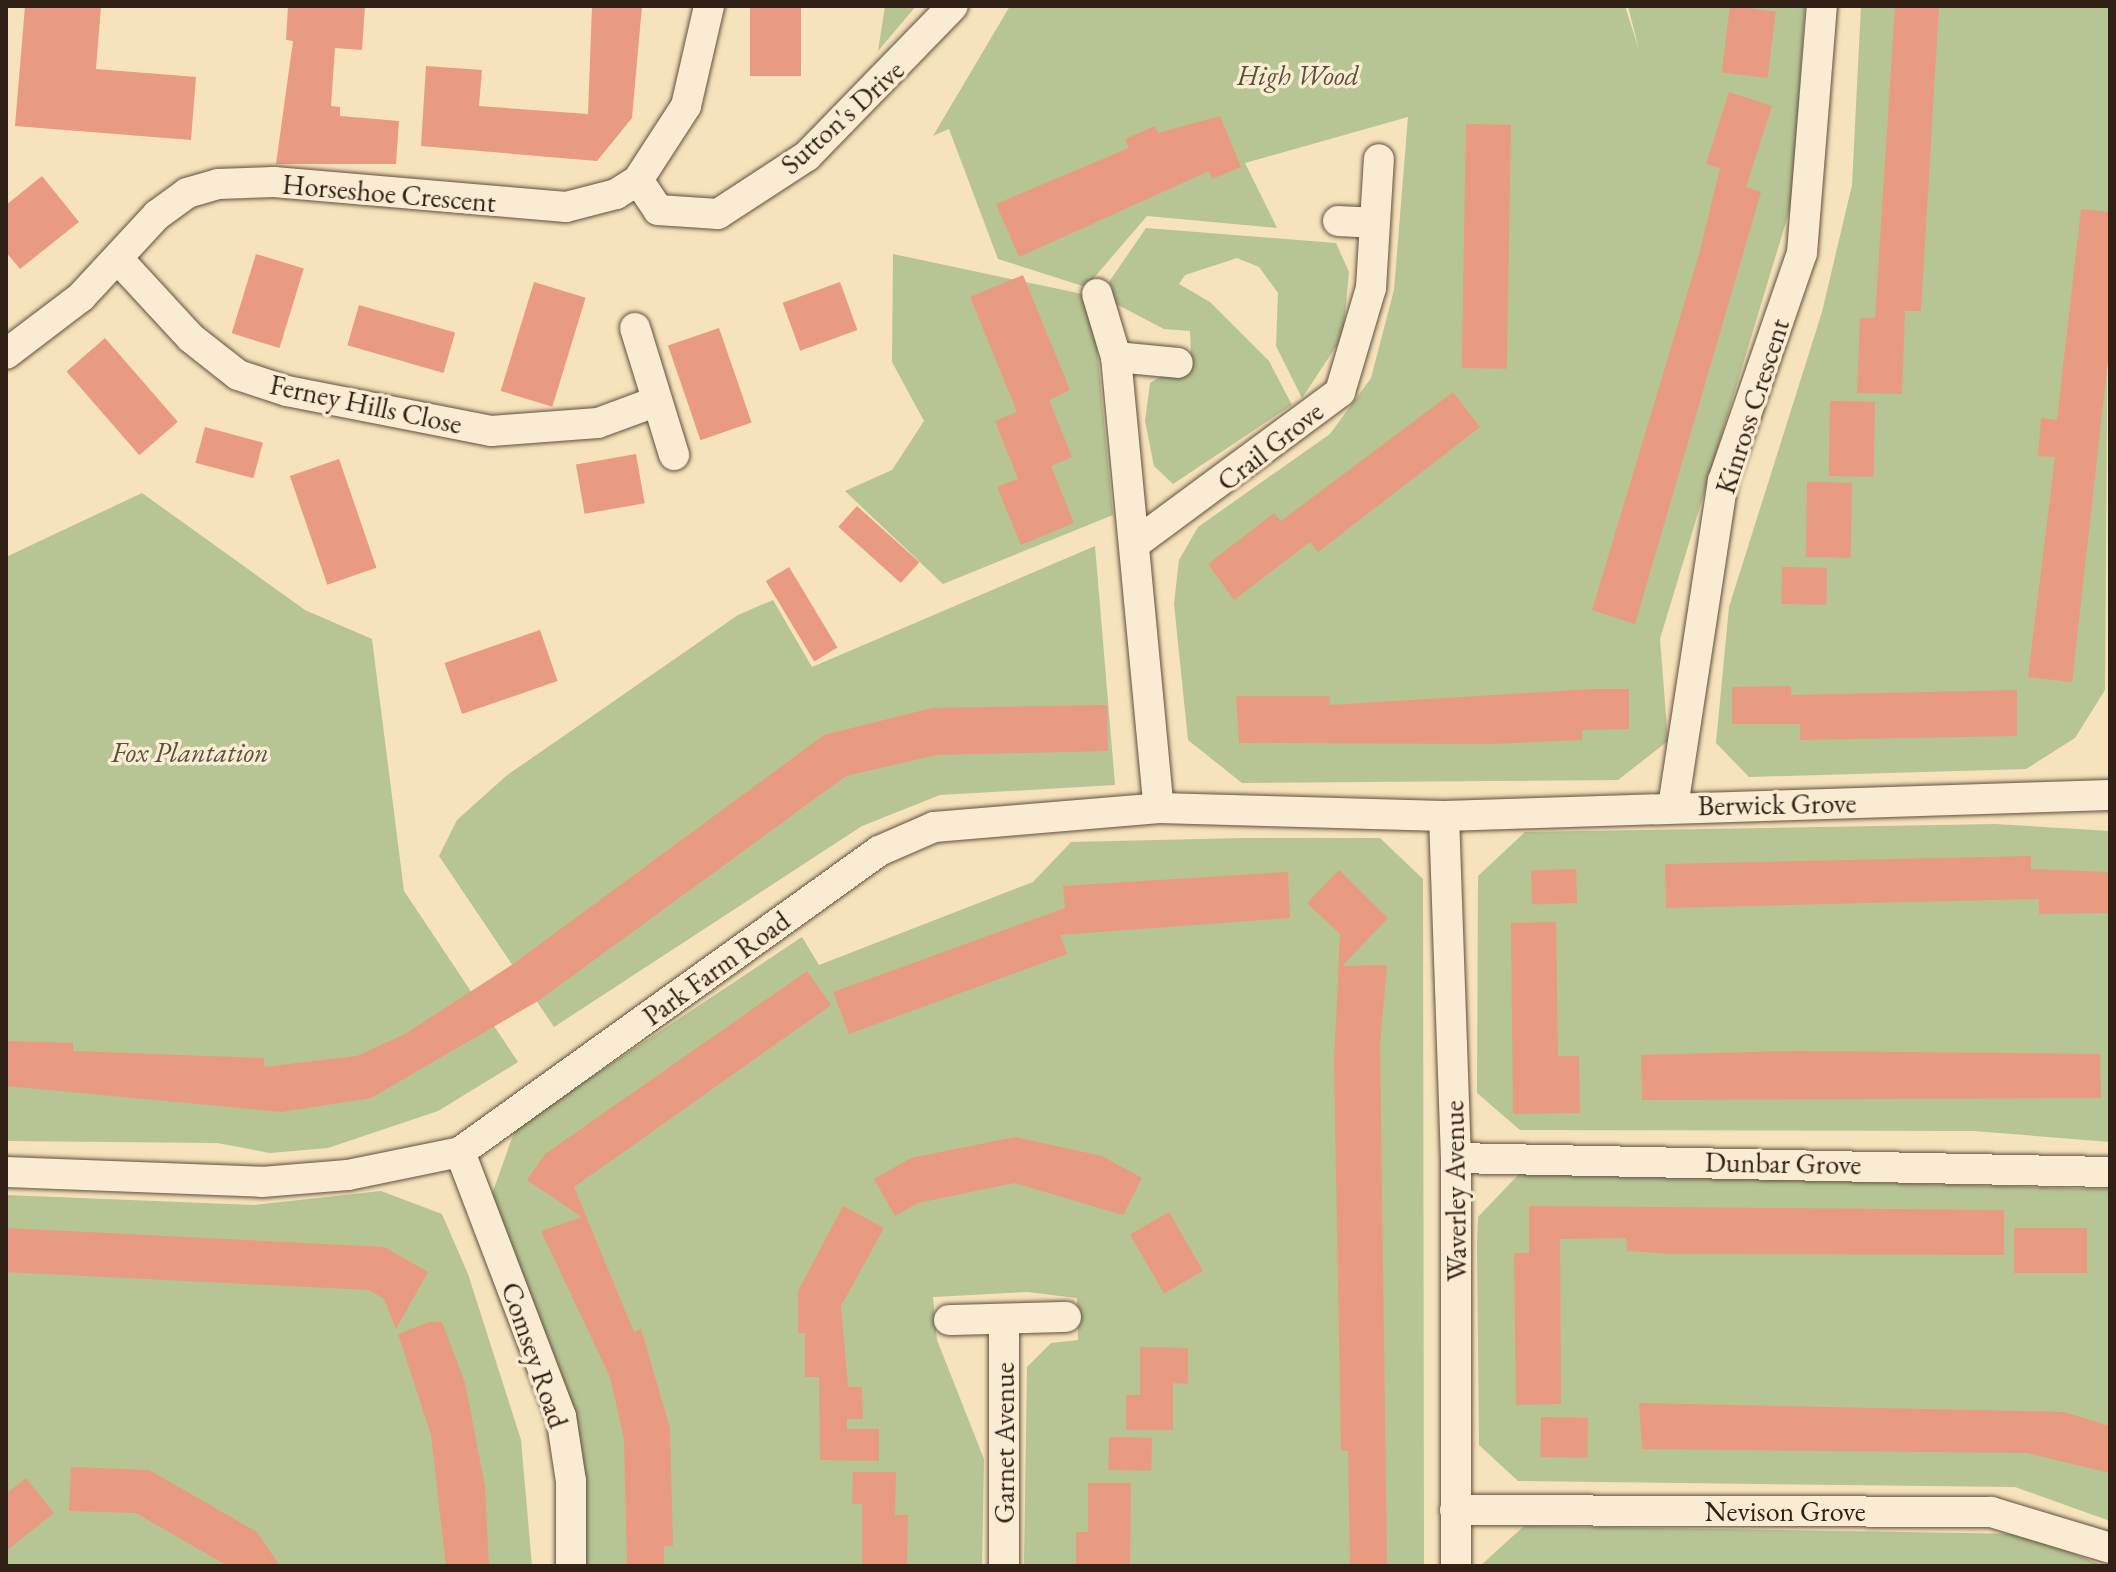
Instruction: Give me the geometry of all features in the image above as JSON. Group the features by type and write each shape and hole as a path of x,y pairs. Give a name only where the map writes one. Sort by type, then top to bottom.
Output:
{"street":[{"path":"638,180 686,106 709,6"},
{"name":"Sutton's Drive","path":"638,180 658,210 718,214 807,156 953,6"},
{"name":"Kinross Crescent","path":"1673,807 1723,481 1802,253 1822,6"},
{"name":"Crail Grove","path":"1136,543 1340,392 1371,288 1372,223 1379,159"},
{"name":"Horseshoe Crescent","path":"6,354 119,260 157,215 187,193 218,184 274,182 566,207 616,194 638,180"},
{"path":"1338,221 1372,223"},
{"name":"Ferney Hills Close","path":"119,260 191,338 238,375 287,391 491,431 573,427 655,402"},
{"path":"1097,294 1116,357 1159,808"},
{"path":"635,328 655,402 674,455"},
{"path":"1116,357 1178,363"},
{"name":"Berwick Grove","path":"1444,816 2110,795"},
{"name":"Park Farm Road","path":"6,1172 262,1182 348,1175 460,1152 879,851 934,827 1159,808 1444,816"},
{"name":"Waverley Avenue","path":"1444,816 1456,1158 1456,1566"},
{"name":"Comsey Road","path":"460,1152 561,1416 571,1481 571,1566"},
{"name":"Dunbar Grove","path":"1456,1158 2110,1172"},
{"name":"Garnet Avenue","path":"949,1320 1004,1321 1066,1317"},
{"name":"Garnet Avenue","path":"1004,1321 1004,1566"},
{"name":"Nevison Grove","path":"1455,1510 1991,1512 2110,1548"}],"green space":[{"path":"885,6 916,6 878,51"},
{"name":"High Wood","path":"1010,6 1625,6 1639,50 1628,6 1805,6 1792,202 1660,639 1668,741 1618,780 1242,783 1188,740 1174,604 1179,560 1198,527 1330,434 1371,378 1394,290 1408,117 1245,163 1277,228 1147,216 1086,287 998,259 949,129 933,136"},
{"path":"1861,6 2110,6 2105,690 2075,738 2026,769 1749,777 1716,743 1729,607 1822,312 1852,185"},
{"path":"1146,228 1336,243 1349,272 1343,336 1302,398 1276,346 1278,293 1259,267 1237,258 1185,275 1179,284 1210,302 1269,361 1292,405 1173,484 1154,466 1145,421 1150,383 1191,358 1190,331 1164,329 1116,304 1109,282"},
{"path":"893,254 1092,296 1113,515 943,584 845,491 892,470 924,421 892,362"},
{"name":"Fox Plantation","path":"142,493 305,610 372,639 404,891 518,1062 438,1111 328,1148 270,1153 217,1143 6,1141 6,557"},
{"path":"1095,546 1115,785 940,795 862,826 554,1027 439,856 457,820 506,776 738,615 773,600 812,667"},
{"path":"1995,824 2110,831 2110,1142 1974,1131 1520,1130 1477,1093 1478,876 1525,832"},
{"path":"1380,838 1423,879 1424,1566 1024,1566 1027,1367 1051,1343 1078,1340 1077,1298 1027,1292 933,1297 937,1340 984,1459 982,1566 584,1566 523,1279 492,1194 516,1127 802,937 819,965 1033,882 1071,842"},
{"path":"1520,1173 2110,1189 2110,1521 2015,1487 1518,1481 1479,1445 1477,1245 1478,1217"},
{"path":"381,1191 442,1214 468,1274 521,1440 532,1566 6,1566 6,1195 254,1205"},
{"path":"1524,1526 2025,1534 2104,1566 1480,1566"}],"building":[{"path":"25,6 101,6 96,69 196,77 191,140 15,126"},
{"path":"288,6 365,6 362,50 335,48 331,106 340,107 340,116 399,121 396,164 276,164 293,41 286,40"},
{"path":"592,6 642,6 632,118 597,161 421,146 426,66 482,70 479,106 588,114"},
{"path":"750,6 801,6 801,76 750,76"},
{"path":"1730,6 1776,12 1767,78 1722,73"},
{"path":"1895,6 1939,6 1921,311 1905,311 1902,394 1857,393 1860,318 1875,318"},
{"path":"1729,92 1772,106 1746,187 1761,192 1635,624 1592,610 1700,251 1720,168 1706,164"},
{"path":"1220,116 1241,167 1212,179 1209,171 1019,257 996,204 1129,148 1125,139 1155,126 1158,133"},
{"path":"1466,124 1511,125 1507,369 1462,368"},
{"path":"42,176 79,222 20,269 6,252 6,205"},
{"path":"2081,209 2110,212 2110,342 2072,682 2028,677 2055,457 2038,456 2041,418 2057,420"},
{"path":"256,254 304,269 280,348 232,333"},
{"path":"1023,275 1070,390 1049,400 1072,457 1051,466 1074,523 1021,545 997,487 1018,479 995,421 1017,412 970,297"},
{"path":"534,282 586,298 552,407 501,391"},
{"path":"840,282 857,330 800,351 783,303"},
{"path":"359,305 455,333 444,373 347,345"},
{"path":"719,328 752,423 700,440 668,346"},
{"path":"105,338 178,422 139,455 67,371"},
{"path":"1453,392 1480,427 1318,552 1310,542 1234,600 1208,564 1274,513 1281,521"},
{"path":"1830,401 1875,402 1874,477 1829,476"},
{"path":"205,427 263,443 253,478 195,463"},
{"path":"636,454 645,503 585,514 576,465"},
{"path":"339,459 376,568 327,585 290,476"},
{"path":"1807,482 1852,483 1851,558 1806,557"},
{"path":"857,506 919,562 901,583 838,527"},
{"path":"789,567 837,648 814,661 766,581"},
{"path":"1782,567 1827,568 1826,605 1781,604"},
{"path":"540,630 558,681 462,714 445,663"},
{"path":"1791,686 1791,695 2017,690 2017,736 1800,740 1800,724 1732,724 1732,687"},
{"path":"1629,689 1629,729 1582,730 1582,740 1492,744 1239,743 1236,696 1329,696 1330,705"},
{"path":"1107,705 1108,751 936,755 846,776 538,1001 371,1098 282,1112 6,1086 6,1041 73,1043 73,1051 264,1058 264,1067 357,1056 405,1034 513,964 824,735 932,708"},
{"path":"2031,856 2031,869 2110,872 2110,913 2039,914 2039,899 1666,908 1665,864"},
{"path":"1576,869 1577,903 1532,905 1531,871"},
{"path":"1339,870 1388,918 1342,966 1387,965 1380,1044 1387,1566 1350,1566 1348,1451 1341,1451 1334,1063 1340,934 1307,903"},
{"path":"1288,872 1290,918 1060,935 1067,954 849,1034 833,992 1065,908 1063,886"},
{"path":"1556,922 1558,1056 1579,1056 1580,1113 1513,1114 1511,923"},
{"path":"807,971 831,1005 574,1187 634,1332 641,1329 670,1428 673,1546 664,1546 664,1566 627,1566 624,1439 610,1377 541,1231 582,1217 527,1180 545,1154"},
{"path":"1794,1051 2100,1054 2101,1098 1642,1100 1641,1055"},
{"path":"1015,1137 1102,1156 1142,1178 1123,1215 1014,1183 918,1203 895,1216 874,1179 911,1158"},
{"path":"843,1206 884,1228 841,1306 848,1387 862,1387 863,1419 847,1419 847,1429 879,1429 879,1461 820,1460 819,1377 805,1377 805,1333 798,1333 798,1291"},
{"path":"1529,1206 2004,1210 2004,1255 1673,1254 1627,1251 1626,1238 1560,1239 1561,1404 1516,1405 1514,1253 1529,1253"},
{"path":"1169,1212 1203,1271 1164,1293 1130,1234"},
{"path":"6,1228 384,1247 428,1272 396,1329 384,1299 369,1290 6,1272"},
{"path":"2014,1228 2087,1228 2087,1273 2014,1273"},
{"path":"429,1322 442,1322 465,1383 485,1486 489,1566 446,1566 431,1435 398,1334"},
{"path":"1140,1347 1188,1348 1188,1384 1173,1383 1173,1430 1126,1430 1126,1395 1140,1395"},
{"path":"1639,1403 2064,1412 2110,1426 2110,1473 2027,1453 1642,1449"},
{"path":"1541,1417 1588,1418 1587,1458 1540,1457"},
{"path":"1109,1437 1152,1438 1151,1471 1108,1470"},
{"path":"71,1467 149,1470 257,1532 280,1566 228,1566 136,1513 69,1511"},
{"path":"853,1472 896,1472 895,1515 908,1515 907,1566 862,1566 862,1504 852,1504"},
{"path":"26,1478 54,1513 6,1551 6,1494"},
{"path":"1088,1483 1131,1483 1130,1566 1076,1566 1076,1532 1088,1532"}]}
